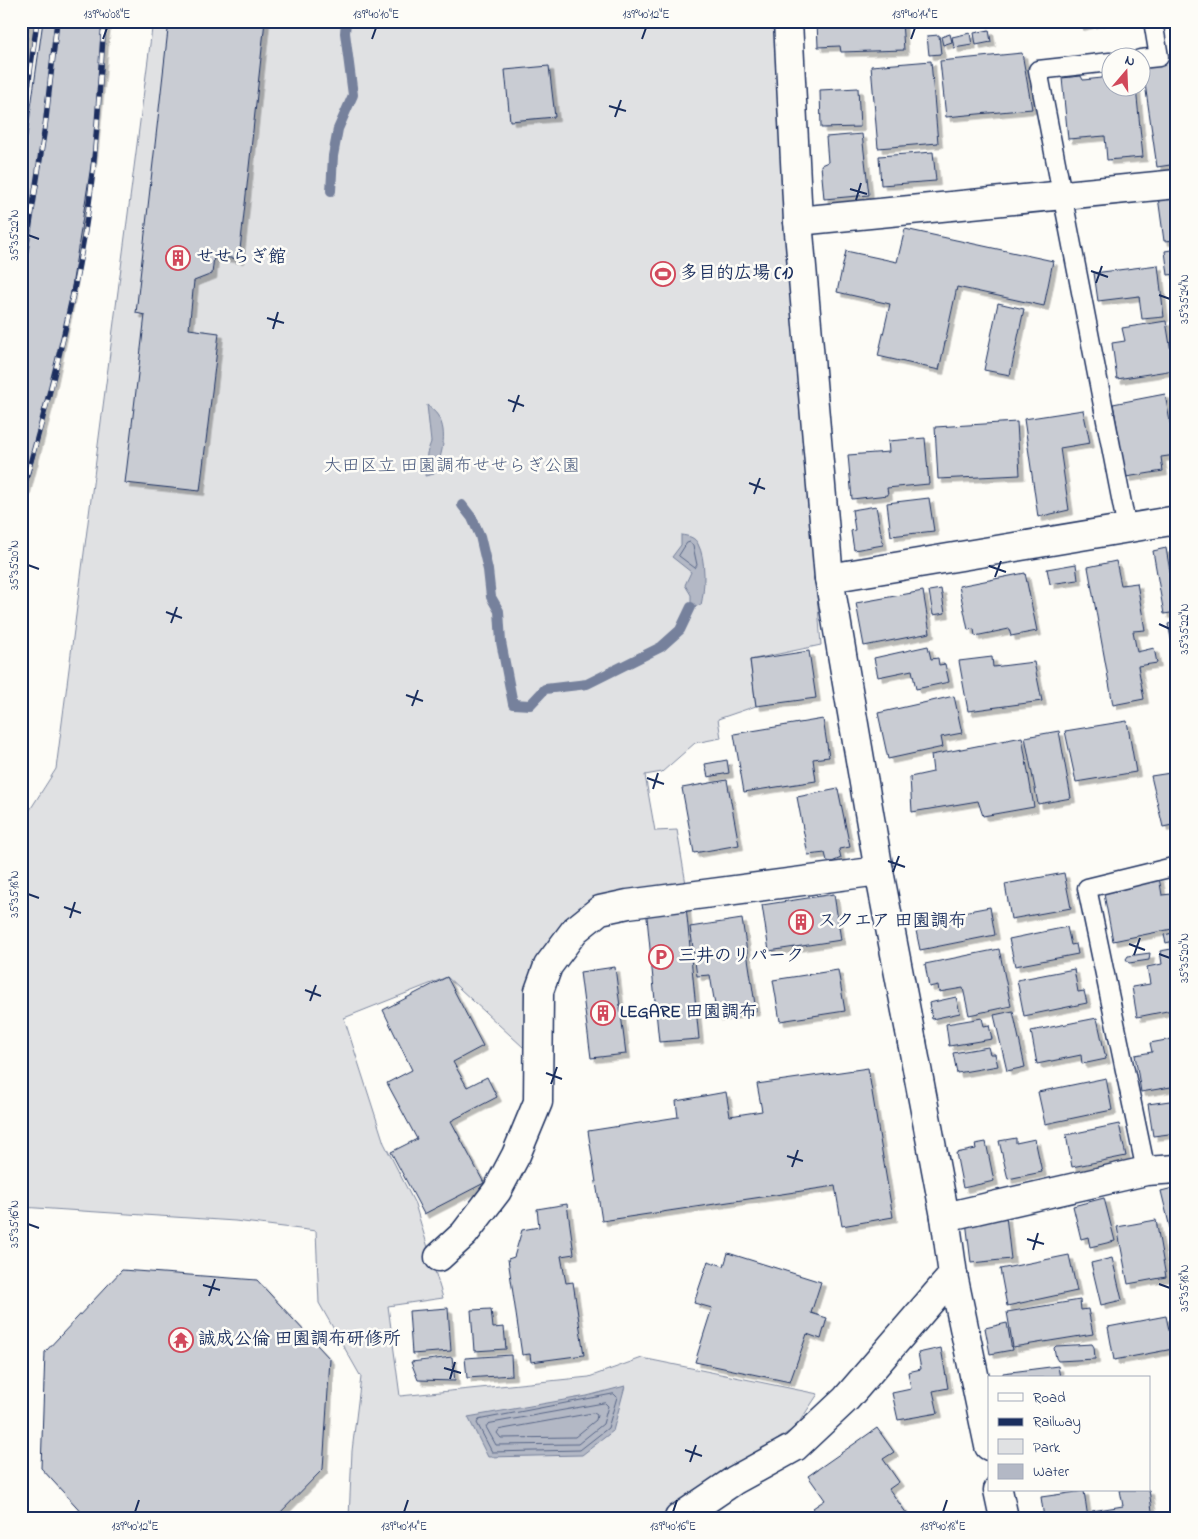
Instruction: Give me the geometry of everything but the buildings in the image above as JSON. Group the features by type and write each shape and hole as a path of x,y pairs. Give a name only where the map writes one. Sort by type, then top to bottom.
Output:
{"street":[{"path":"788,21 798,220 829,578 879,871 945,1217 953,1275 988,1441"},
{"path":"798,220 1177,184"},
{"path":"829,578 1127,530 1177,520"},
{"path":"439,1257 464,1234 497,1191 516,1155 538,1102 539,991 548,966 576,930 600,910 628,904 879,871"},
{"path":"945,1217 1146,1171 1177,1169"},
{"path":"679,1518 735,1480 795,1447 846,1399 953,1275"},
{"path":"998,1492 1004,1518"}],"lane":[{"path":"1150,58 1159,57 1153,21"},
{"path":"1100,63 1038,70 1127,530"},
{"path":"1146,1171 1087,888 1177,866"}],"green space":[{"name":"大田区立 田園調布せせらぎ公園","path":"153,21 784,21 789,230 821,645 750,660 756,706 718,719 721,738 695,743 662,772 645,775 655,831 677,830 688,896 628,904 548,966 536,1059 447,977 344,1018 384,1143 415,1204 443,1298 388,1306 400,1396 589,1377 642,1358 818,1394 796,1427 661,1518 349,1518 352,1451 361,1377 319,1303 316,1231 235,1221 21,1207 21,824 56,769"}],"water":[{"path":"427,405 438,416 441,423 443,445 434,474 425,476 427,453 431,442"},
{"path":"681,535 693,538 701,550 704,574 701,605 691,607 691,595 685,585 691,572 672,557 681,545"},
{"path":"625,1386 613,1431 582,1455 488,1457 468,1417 587,1396"}],"waterway":[{"path":"331,191 333,156 338,129 353,95 345,33 346,21"},
{"path":"462,505 472,518 480,536 488,570 491,597 499,611 501,642 513,704 530,705 545,689 587,684 661,647 680,630 691,607"}],"railway":[{"path":"21,139 37,21"},
{"path":"21,282 45,127 57,21"},
{"path":"21,495 56,367 84,237 94,156 104,21"}],"place":[{"name":"せせらぎ館","path":"178,258"},
{"name":"多目的広場 (1)","path":"663,274"},
{"name":"スクエア 田園調布","path":"801,922"},
{"name":"三井のリパーク","path":"661,957"},
{"name":"LEGARE 田園調布","path":"603,1013"},
{"name":"誠成公倫 田園調布研修所","path":"181,1340"}]}
